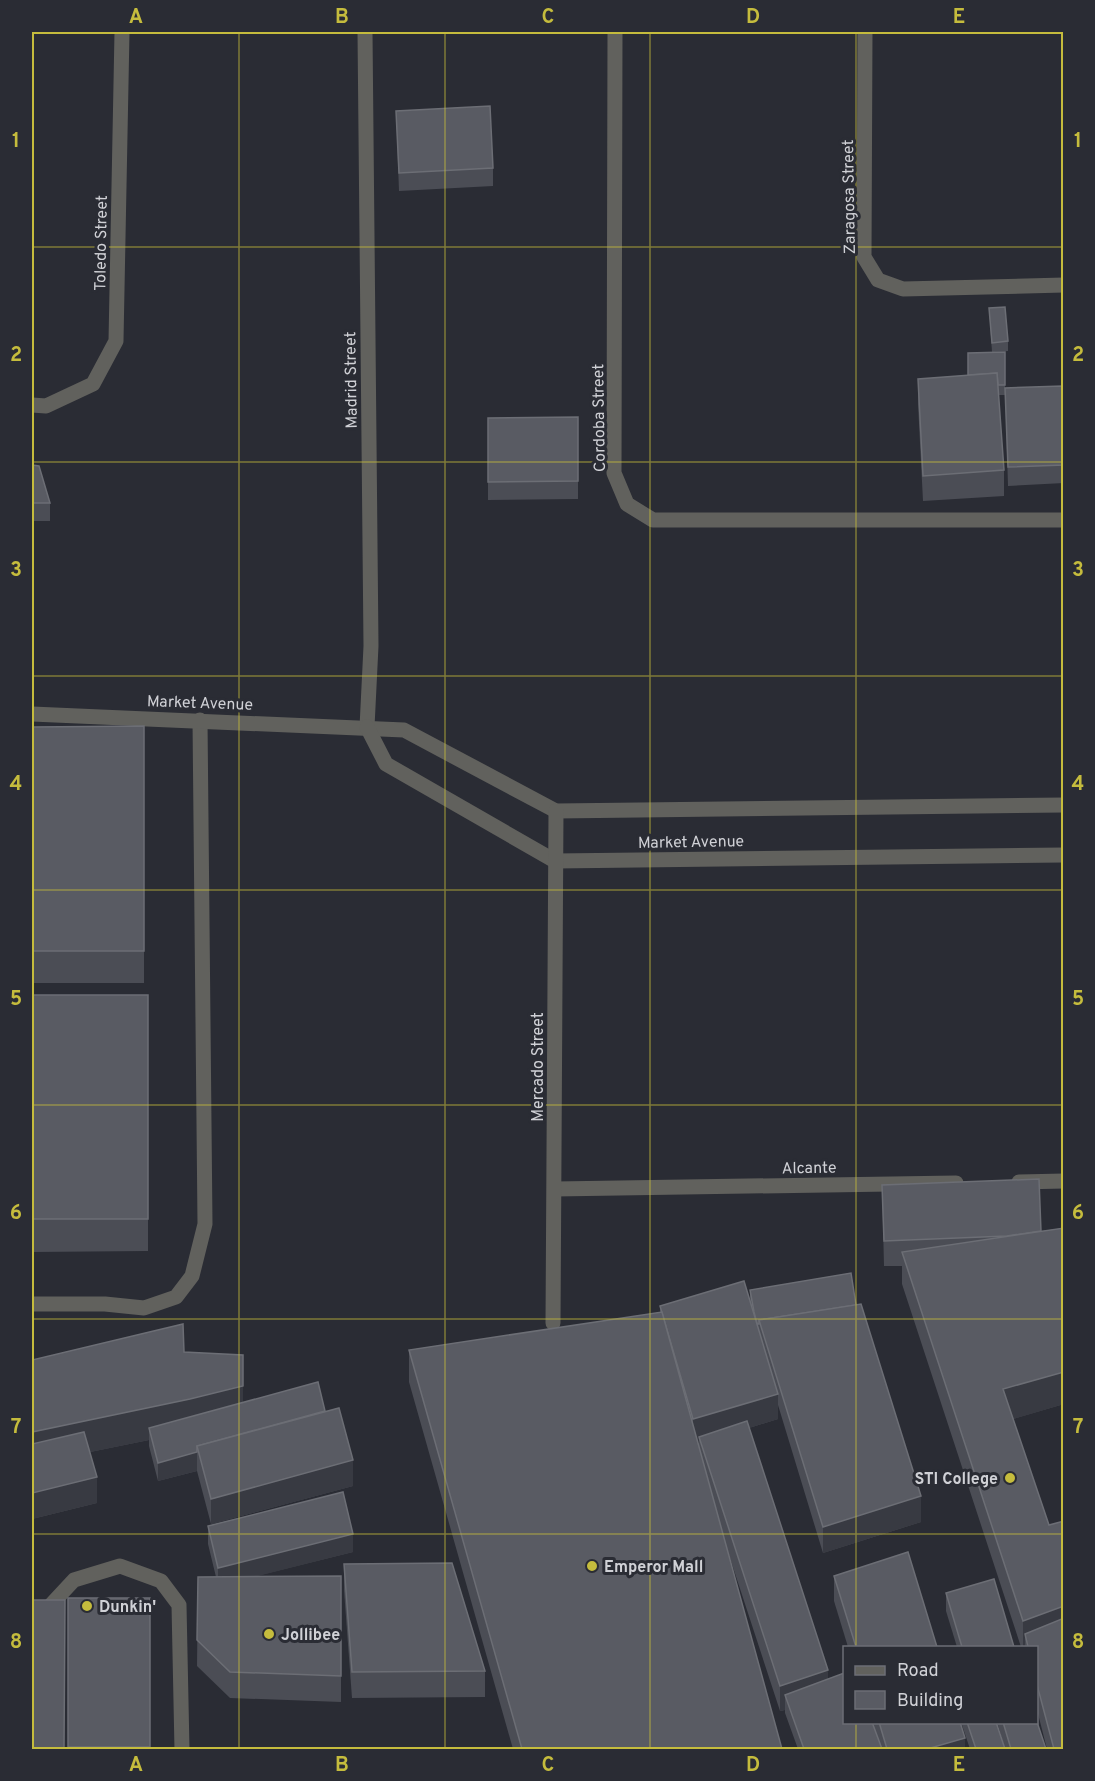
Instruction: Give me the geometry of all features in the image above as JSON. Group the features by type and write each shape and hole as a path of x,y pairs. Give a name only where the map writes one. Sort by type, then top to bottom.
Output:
{"street":[{"name":"Toledo Street","path":"32,405 46,406 93,384 116,341 122,32"},
{"name":"Madrid Street","path":"365,32 371,646 367,727"},
{"name":"Cordoba Street","path":"615,32 614,473 627,504 653,520 1064,520"},
{"name":"Zaragosa Street","path":"865,32 864,257 878,280 903,289 1064,285"},
{"name":"Market Avenue","path":"32,714 404,730 556,811 1064,805"},
{"path":"32,1304 105,1304 144,1308 176,1297 192,1276 205,1224 200,720"},
{"path":"367,727 386,764 555,861"},
{"name":"Mercado Street","path":"553,1323 556,811"},
{"name":"Market Avenue","path":"555,861 1064,855"},
{"path":"1004,1182 1064,1181"},
{"name":"Alcante","path":"555,1189 969,1182"},
{"path":"32,1609 47,1609 74,1580 120,1566 161,1581 179,1605 182,1749"}],"building":[{"path":"490,106 493,168 399,173 396,111"},
{"path":"1005,307 1008,341 992,343 989,308"},
{"path":"1005,352 1005,385 998,385 997,373 968,375 968,353"},
{"path":"997,373 1004,470 923,476 918,379"},
{"path":"1062,386 1064,465 1008,467 1005,388"},
{"path":"578,417 578,481 488,482 488,418"},
{"path":"32,465 39,466 50,503 32,503"},
{"path":"144,726 144,951 32,951 32,727"},
{"path":"32,995 148,995 148,1219 32,1219"},
{"path":"1039,1179 1041,1231 1007,1236 884,1241 882,1185"},
{"path":"1064,1228 1064,1372 1003,1389 1049,1525 1064,1521 1064,1606 1023,1621 902,1252"},
{"path":"851,1273 856,1305 759,1320 757,1324 750,1290"},
{"path":"744,1281 778,1394 693,1419 660,1306"},
{"path":"861,1304 921,1496 823,1527 759,1320"},
{"name":"Emperor Mall","path":"662,1312 782,1749 522,1749 409,1350"},
{"path":"183,1324 184,1352 243,1355 243,1386 32,1432 32,1360"},
{"path":"318,1382 325,1411 197,1446 197,1452 158,1463 149,1428"},
{"path":"339,1408 353,1460 211,1499 197,1446"},
{"path":"747,1421 828,1670 780,1686 699,1437"},
{"path":"84,1432 97,1477 32,1493 32,1444"},
{"path":"343,1492 353,1534 218,1568 208,1526"},
{"path":"32,1493 33,1562 32,1562"},
{"path":"908,1552 937,1646 856,1646 834,1576"},
{"path":"452,1563 485,1671 352,1672 344,1564"},
{"name":"Jollibee","path":"341,1576 341,1676 230,1672 197,1640 198,1577"},
{"path":"994,1579 1014,1646 962,1646 946,1593"},
{"path":"68,1598 150,1598 150,1747 68,1747"},
{"path":"32,1600 65,1600 64,1749 32,1749"},
{"path":"1064,1618 1064,1749 1054,1749 1038,1689 1038,1646 1028,1646 1025,1634"},
{"path":"843,1673 843,1724 873,1724 882,1749 804,1749 785,1695"},
{"path":"880,1724 961,1724 965,1738 927,1749 887,1749"},
{"path":"968,1724 997,1724 1005,1749 976,1749"},
{"path":"1004,1724 1038,1724 1046,1749 1011,1749"}],"place":[{"name":"STI College","path":"1010,1478"},
{"name":"Emperor Mall","path":"592,1566"},
{"name":"Dunkin'","path":"87,1606"},
{"name":"Jollibee","path":"269,1634"}]}
